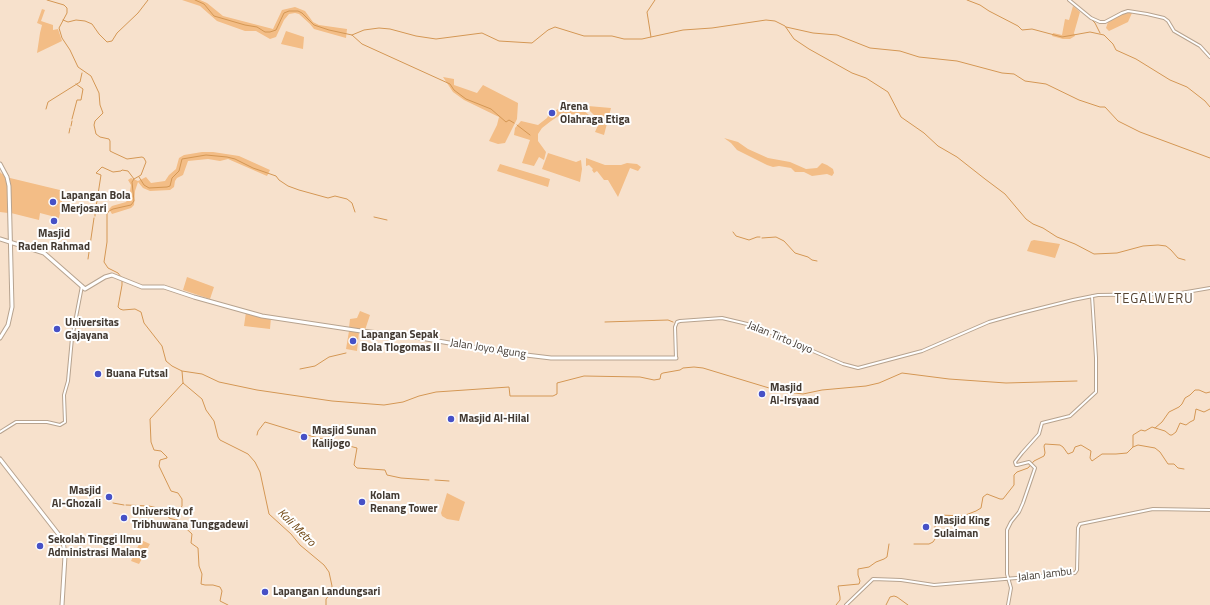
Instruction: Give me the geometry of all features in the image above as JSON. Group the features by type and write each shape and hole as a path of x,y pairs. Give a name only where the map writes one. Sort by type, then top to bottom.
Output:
{"main road":[{"path":"0,164 7,177 9,186 12,311 8,325 0,338"},
{"path":"0,240 44,253 82,286"},
{"name":"Jalan Joyo Agung","path":"82,286 85,289 105,277 112,275 142,286 162,287 262,316 361,331 415,337 490,350 549,358 676,358"},
{"path":"0,459 63,540 65,556 62,605"}],"street":[{"path":"1069,0 1097,21 1102,23 1128,11 1164,18 1168,21 1174,31 1200,46 1210,57"},
{"path":"0,432 13,423 18,422 47,422 60,425 64,423 64,398 68,381 70,352 82,286"},
{"path":"1008,605 1011,588 1007,574 1007,530 1024,501 1034,470 1033,465 1030,462 1018,465 1015,463 1039,434 1042,423 1070,416 1096,392 1096,358 1092,296 1174,294 1210,288"},
{"name":"Jalan Tirto Joyo","path":"676,358 675,327 677,322 722,318 755,326 804,348 853,367 863,367 922,351 989,322 1092,296"},
{"name":"Jalan Jambu","path":"846,605 873,579 901,580 934,585 1076,573 1078,564 1078,528 1080,524 1155,509 1210,510"}],"shaded area":[{"path":"182,0 200,0 207,3 223,16 273,29 282,10 295,7 305,11 313,22 319,25 347,29 346,38 314,29 299,14 295,13 289,14 284,20 276,37 270,39 256,31 245,31 217,21 200,6"},
{"path":"1073,6 1080,12 1074,33 1075,36 1070,39 1063,39 1052,36 1053,33 1062,35 1065,19 1069,20"},
{"path":"42,9 45,10 41,21 53,25 53,30 58,29 62,41 37,53 42,25 37,23"},
{"path":"1132,13 1128,22 1109,31 1106,28 1108,22 1122,14"},
{"path":"286,31 304,37 303,49 281,44"},
{"path":"443,77 454,79 454,85 477,93 483,85 518,103 517,119 505,143 498,144 489,141 497,125 499,117 464,100 453,92"},
{"path":"588,106 611,108 604,135 595,132 600,121 588,109"},
{"path":"560,108 583,110 589,115 560,115 551,121 542,128 538,134 538,141 546,152 544,160 539,157 534,166 522,163 530,140 514,135 515,128 521,121 538,125 547,118 549,114 550,115 550,113 553,111 555,113 554,111"},
{"path":"724,138 738,142 748,149 768,158 790,162 806,169 817,168 822,163 833,169 834,173 832,176 827,174 812,176 804,172 795,172 791,168 779,166 773,167 737,150"},
{"path":"202,152 239,156 270,170 267,176 228,159 220,161 208,159 188,161 183,175 177,178 174,187 170,190 150,191 143,188 138,182 135,191 134,205 131,208 112,214 109,209 112,206 126,202 129,198 131,185 128,180 131,178 138,181 146,177 151,183 165,181 176,169 179,158 184,155"},
{"path":"548,153 576,162 581,160 582,169 580,182 542,169"},
{"path":"586,158 605,165 621,165 627,163 637,164 641,167 638,171 630,168 618,197 608,180 604,180 597,171 594,173 592,170 593,169 589,165 586,166"},
{"path":"500,164 550,179 548,187 497,171"},
{"path":"0,172 2,174 4,173 7,185 8,213 0,212"},
{"path":"10,178 64,191 59,218 40,213 39,220 11,213"},
{"path":"1034,240 1060,244 1055,258 1027,251 1031,241"},
{"path":"187,277 214,287 210,299 183,290"},
{"path":"360,311 370,315 365,330 349,328 350,319 357,318"},
{"path":"246,312 271,317 270,329 244,326"},
{"name":"Lapangan Sepak Bola Tlogomas II","path":"349,331 359,332 357,351 346,349"},
{"path":"447,493 465,502 459,521 447,519 442,516 441,513"},
{"path":"141,540 150,544 139,564 131,561"}],"waterway":[{"name":"Kali Metro","path":"47,0 64,5 67,8 67,13 59,28 62,38 70,50 78,67 91,76 99,93 100,105 103,113 95,121 94,125 96,134 100,137 109,139 110,151 127,159 142,157 146,162 141,175 132,182 134,201 131,205 113,209 107,214 107,242 104,262 108,268 118,273 121,277"},
{"path":"63,20 68,22 76,20 85,21 92,24 107,42 112,41 117,33 138,13 148,0"},
{"path":"195,0 204,4 214,16 257,27 265,32 276,30 284,13 289,11 298,11 314,25 352,35 362,44 450,84 454,90 466,99 491,109 506,122 509,120 514,123"},
{"path":"352,35 364,30 379,28 436,39 482,33 499,41 532,43 548,30 555,27 584,36 612,36 624,39 642,39 651,37 647,12 655,0"},
{"path":"967,0 980,5 1018,26 1022,30 1032,29 1062,37 1090,32 1104,35 1113,44 1116,50 1136,59 1170,80 1187,87 1205,101 1210,107"},
{"path":"1082,12 1087,16"},
{"path":"1091,19 1095,23 1100,33"},
{"path":"651,37 683,30 712,28 766,20 775,21 785,26 794,39 809,49 852,73 866,78 888,92 901,117 924,133 938,146 957,157 1005,194 1026,219 1033,224 1094,254 1117,253 1143,246 1158,245 1166,246 1178,258 1185,260"},
{"path":"786,27 813,33 837,35 870,48 900,51 919,57 957,61 1002,73 1014,74 1025,81 1046,84 1079,100 1100,107 1105,107 1118,121 1140,132 1210,158"},
{"path":"46,109 48,102 80,82 82,73"},
{"path":"72,119 77,100 81,100 83,89 76,84"},
{"path":"71,126 72,121"},
{"path":"517,125 530,135"},
{"path":"69,133 70,128"},
{"path":"139,177 144,185 149,188 167,187 170,186 172,178 179,171 182,159 206,155 227,157 276,176 288,186 299,190 328,198 335,196 347,199 352,203 355,212"},
{"path":"96,207 101,175 96,173 102,167 113,172 122,170 128,171 134,179"},
{"path":"95,211 95,216"},
{"path":"374,217 387,220"},
{"path":"88,259 94,218"},
{"path":"733,232 736,236 749,240 760,237"},
{"path":"762,238 776,237 784,241 795,253 817,261"},
{"name":"Kali Metro","path":"122,280 118,307 123,310 135,309 141,312 144,323 162,346 166,361 182,371 183,383 202,399 206,410 214,421 220,440 248,454 255,462 260,472 269,514 291,534 300,545 324,565 329,572 332,586 331,593 326,599 326,605"},
{"path":"605,322 668,320 673,322"},
{"path":"300,369 315,366 329,357 346,353"},
{"path":"182,371 202,374 219,382 257,390 332,401 384,405 403,402 436,392 509,387 510,396 553,396 557,394 557,383 584,376 640,377 654,380 660,379 661,374 663,373 694,367 703,368 779,391 803,394 822,390 866,386 879,383 902,373 949,379 1006,383 1077,381"},
{"path":"183,383 150,419 151,442 154,450 161,451 167,457 160,460 159,466 171,491 178,493 182,499 182,506 177,515 177,520 192,534 191,543 198,548 199,566 202,574 201,584 220,587 222,591 220,601 228,605"},
{"path":"1155,428 1162,422 1169,412 1179,407 1185,398 1195,390 1206,393 1210,392"},
{"path":"914,544 929,544 933,542 935,539 935,519 940,515 963,516 976,511 981,508 983,497 987,494 1003,499 1014,485 1014,475 1017,472 1028,468 1034,461 1044,456 1045,444 1060,445 1068,454 1073,452 1075,447 1081,445 1091,451 1090,458 1092,461 1102,454 1127,453 1133,447 1133,435 1141,430 1145,431 1152,427 1172,435 1176,432 1180,423 1186,425 1194,420 1196,409 1204,412 1210,409"},
{"path":"257,435 258,431 265,422 301,433"},
{"path":"307,435 357,448 354,465 357,468 385,470 387,475 401,478 429,480"},
{"path":"1133,447 1138,445 1155,448 1160,452 1168,464 1174,464 1178,468 1184,469"},
{"path":"435,480 449,481"},
{"path":"113,503 124,505"},
{"path":"126,505 149,506 166,510 169,518 176,520"},
{"path":"836,605 840,600 838,586 859,584 858,569 869,567 887,557 889,544"},
{"path":"886,605 890,597 894,596 908,605"}],"place":[{"name":"Arena Olahraga Etiga","path":"552,113"},
{"name":"Lapangan Bola Merjosari","path":"53,202"},
{"name":"Masjid Raden Rahmad","path":"54,221"},
{"name":"Universitas Gajayana","path":"57,329"},
{"name":"Lapangan Sepak Bola Tlogomas II","path":"353,341"},
{"name":"Buana Futsal","path":"98,374"},
{"name":"Masjid Al-Irsyaad","path":"762,394"},
{"name":"Masjid Al-Hilal","path":"451,419"},
{"name":"Masjid Sunan Kalijogo","path":"304,437"},
{"name":"Masjid Al-Ghozali","path":"109,497"},
{"name":"Kolam Renang Tower","path":"362,502"},
{"name":"University of Tribhuwana Tunggadewi","path":"124,518"},
{"name":"Masjid King Sulaiman","path":"926,527"},
{"name":"Sekolah Tinggi Ilmu Administrasi Malang","path":"40,546"},
{"name":"Lapangan Landungsari","path":"265,592"}],"district":[{"name":"TEGALWERU","path":"1154,300"}]}
